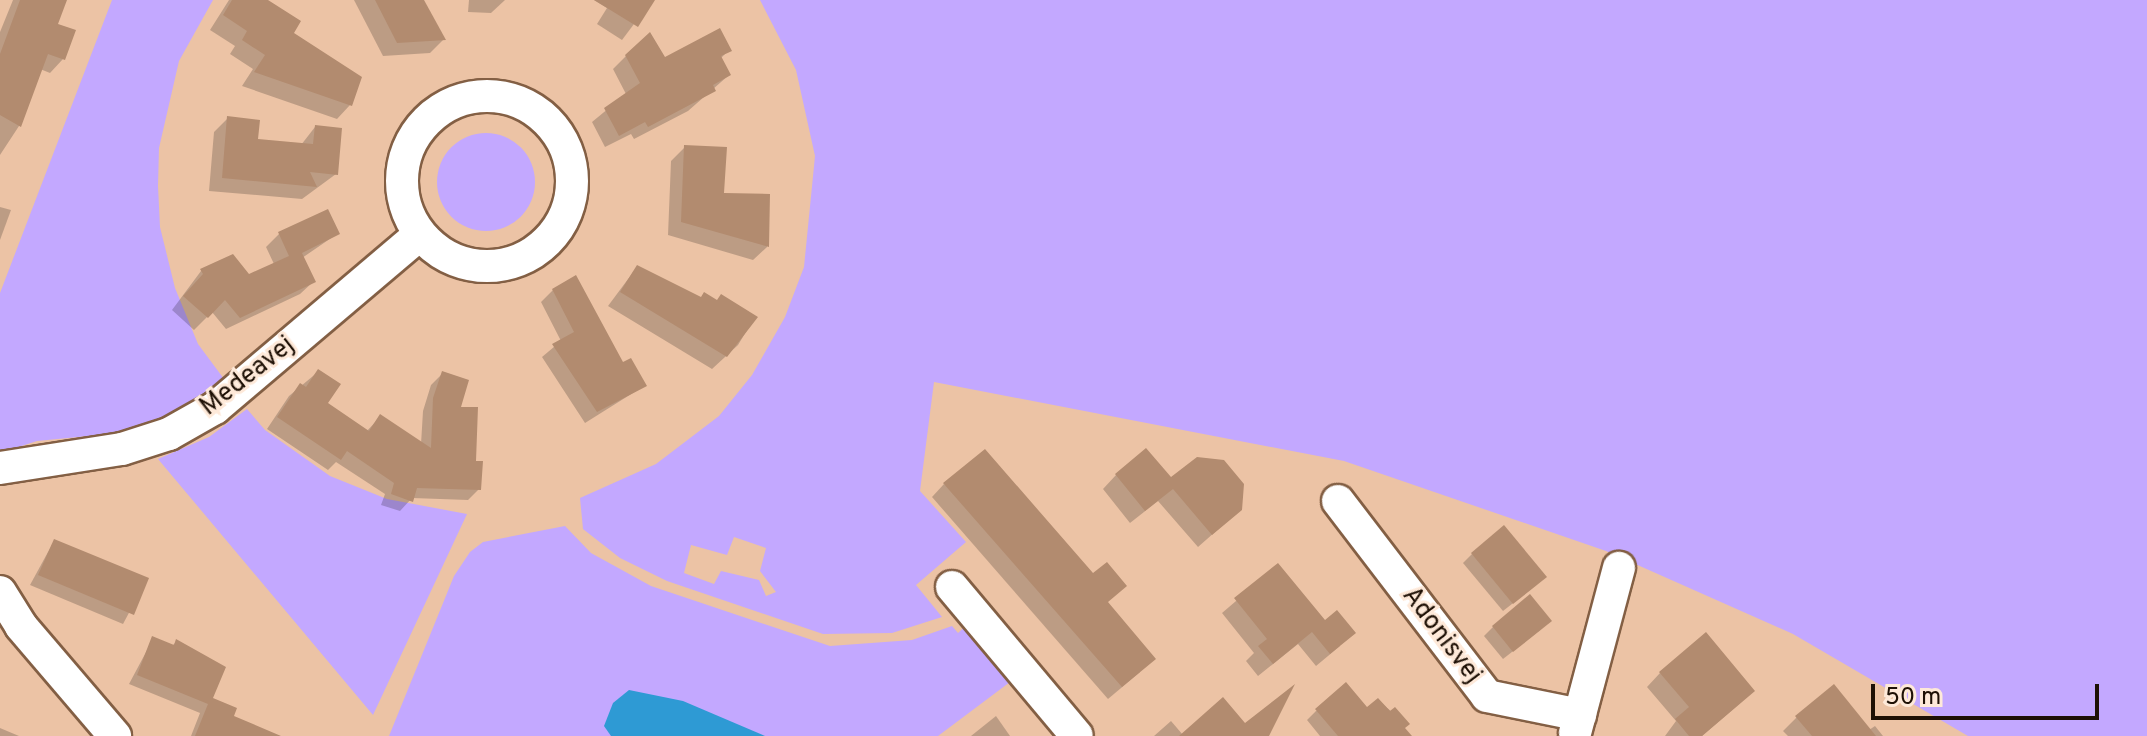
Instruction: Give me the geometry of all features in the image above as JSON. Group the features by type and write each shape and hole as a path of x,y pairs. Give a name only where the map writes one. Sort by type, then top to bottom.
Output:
{"street":[{"path":"495,95 533,107 561,136 574,174 568,214 545,246 509,265 476,267 445,256 419,235 402,199 403,159 422,124 444,108 455,101 495,95"},
{"name":"Medeavej","path":"0,468 122,449 169,434 215,408 419,235"},
{"name":"Adonisvej","path":"1338,501 1487,696 1577,726 1619,568"},
{"path":"952,587 1077,736"},
{"path":"0,592 21,626 115,736"}],"shaded area":[{"path":"112,0 213,0 179,61 159,148 158,186 160,227 175,288 198,344 224,379 177,412 130,432 37,441 0,453 0,293"},
{"path":"760,0 2147,0 2147,736 1968,736 1793,634 1606,551 1344,461 934,382 920,491 966,542 916,585 942,617 892,633 823,634 667,581 620,558 583,529 580,498 656,464 719,416 752,375 785,317 804,267 815,156 796,70","holes":["734,537 766,548 760,571 776,592 766,596 759,580 721,571 714,584 684,573 691,545 727,555"]},
{"path":"486,133 505,137 521,147 531,163 535,182 531,201 521,217 505,227 486,231 467,227 451,217 441,201 437,182 441,163 451,147 467,137"},
{"path":"247,409 265,430 330,476 387,499 467,514 373,715 158,459 209,437"},
{"path":"565,526 591,553 651,586 830,646 912,640 952,626 958,633 971,621 1018,676 938,736 389,736 454,576 470,552 483,542"}],"water":[{"path":"629,690 683,701 765,736 611,736 604,726 613,703"}],"building":[{"path":"20,0 67,0 58,24 76,30 65,60 48,54 21,127 0,115 0,54"},
{"path":"232,0 268,0 301,21 294,33 362,77 352,106 254,72 265,55 242,40 247,31 223,15"},
{"path":"375,0 424,0 446,40 397,43"},
{"path":"594,0 655,0 638,27"},
{"path":"720,28 732,51 721,56 731,75 713,85 716,91 648,127 645,122 619,136 604,108 640,83 625,55 650,32 665,57"},
{"path":"227,116 260,120 258,139 313,144 315,125 342,128 338,175 310,172 317,187 222,178"},
{"path":"684,145 727,147 724,193 770,194 769,247 681,222"},
{"path":"328,209 340,234 302,253 316,282 240,318 225,300 208,318 183,296 203,274 200,269 233,254 249,274 289,256 278,232"},
{"path":"637,265 701,297 704,292 717,300 721,294 758,317 727,357 620,292"},
{"path":"576,275 623,362 631,358 647,386 597,412 552,344 574,332 552,289"},
{"path":"318,369 341,384 328,403 369,431 380,414 431,448 433,398 442,371 469,380 461,407 478,407 476,461 483,461 481,490 417,488 413,502 391,494 394,483 347,451 341,460 277,417 300,383 306,387"},
{"path":"1146,448 1171,477 1197,457 1224,460 1244,484 1242,510 1212,535 1173,489 1145,511 1115,474"},
{"path":"985,449 1093,573 1107,562 1127,586 1108,602 1156,659 1122,687 943,483"},
{"path":"1504,525 1547,577 1513,604 1471,553"},
{"path":"54,539 149,578 134,615 38,575"},
{"path":"1278,563 1325,620 1337,610 1356,633 1330,654 1312,632 1273,664 1258,646 1267,639 1234,598"},
{"path":"1530,594 1552,621 1513,652 1492,626"},
{"path":"1706,632 1755,691 1702,736 1689,736 1675,719 1689,707 1659,672"},
{"path":"152,636 174,645 176,639 226,667 213,698 237,708 234,716 281,736 195,736 208,704 137,675"},
{"path":"1346,682 1367,707 1378,698 1390,711 1395,707 1410,724 1405,728 1412,736 1338,736 1315,709"},
{"path":"1295,684 1269,736 1179,736 1223,697 1245,723"},
{"path":"1834,684 1876,736 1812,736 1795,716"}]}
